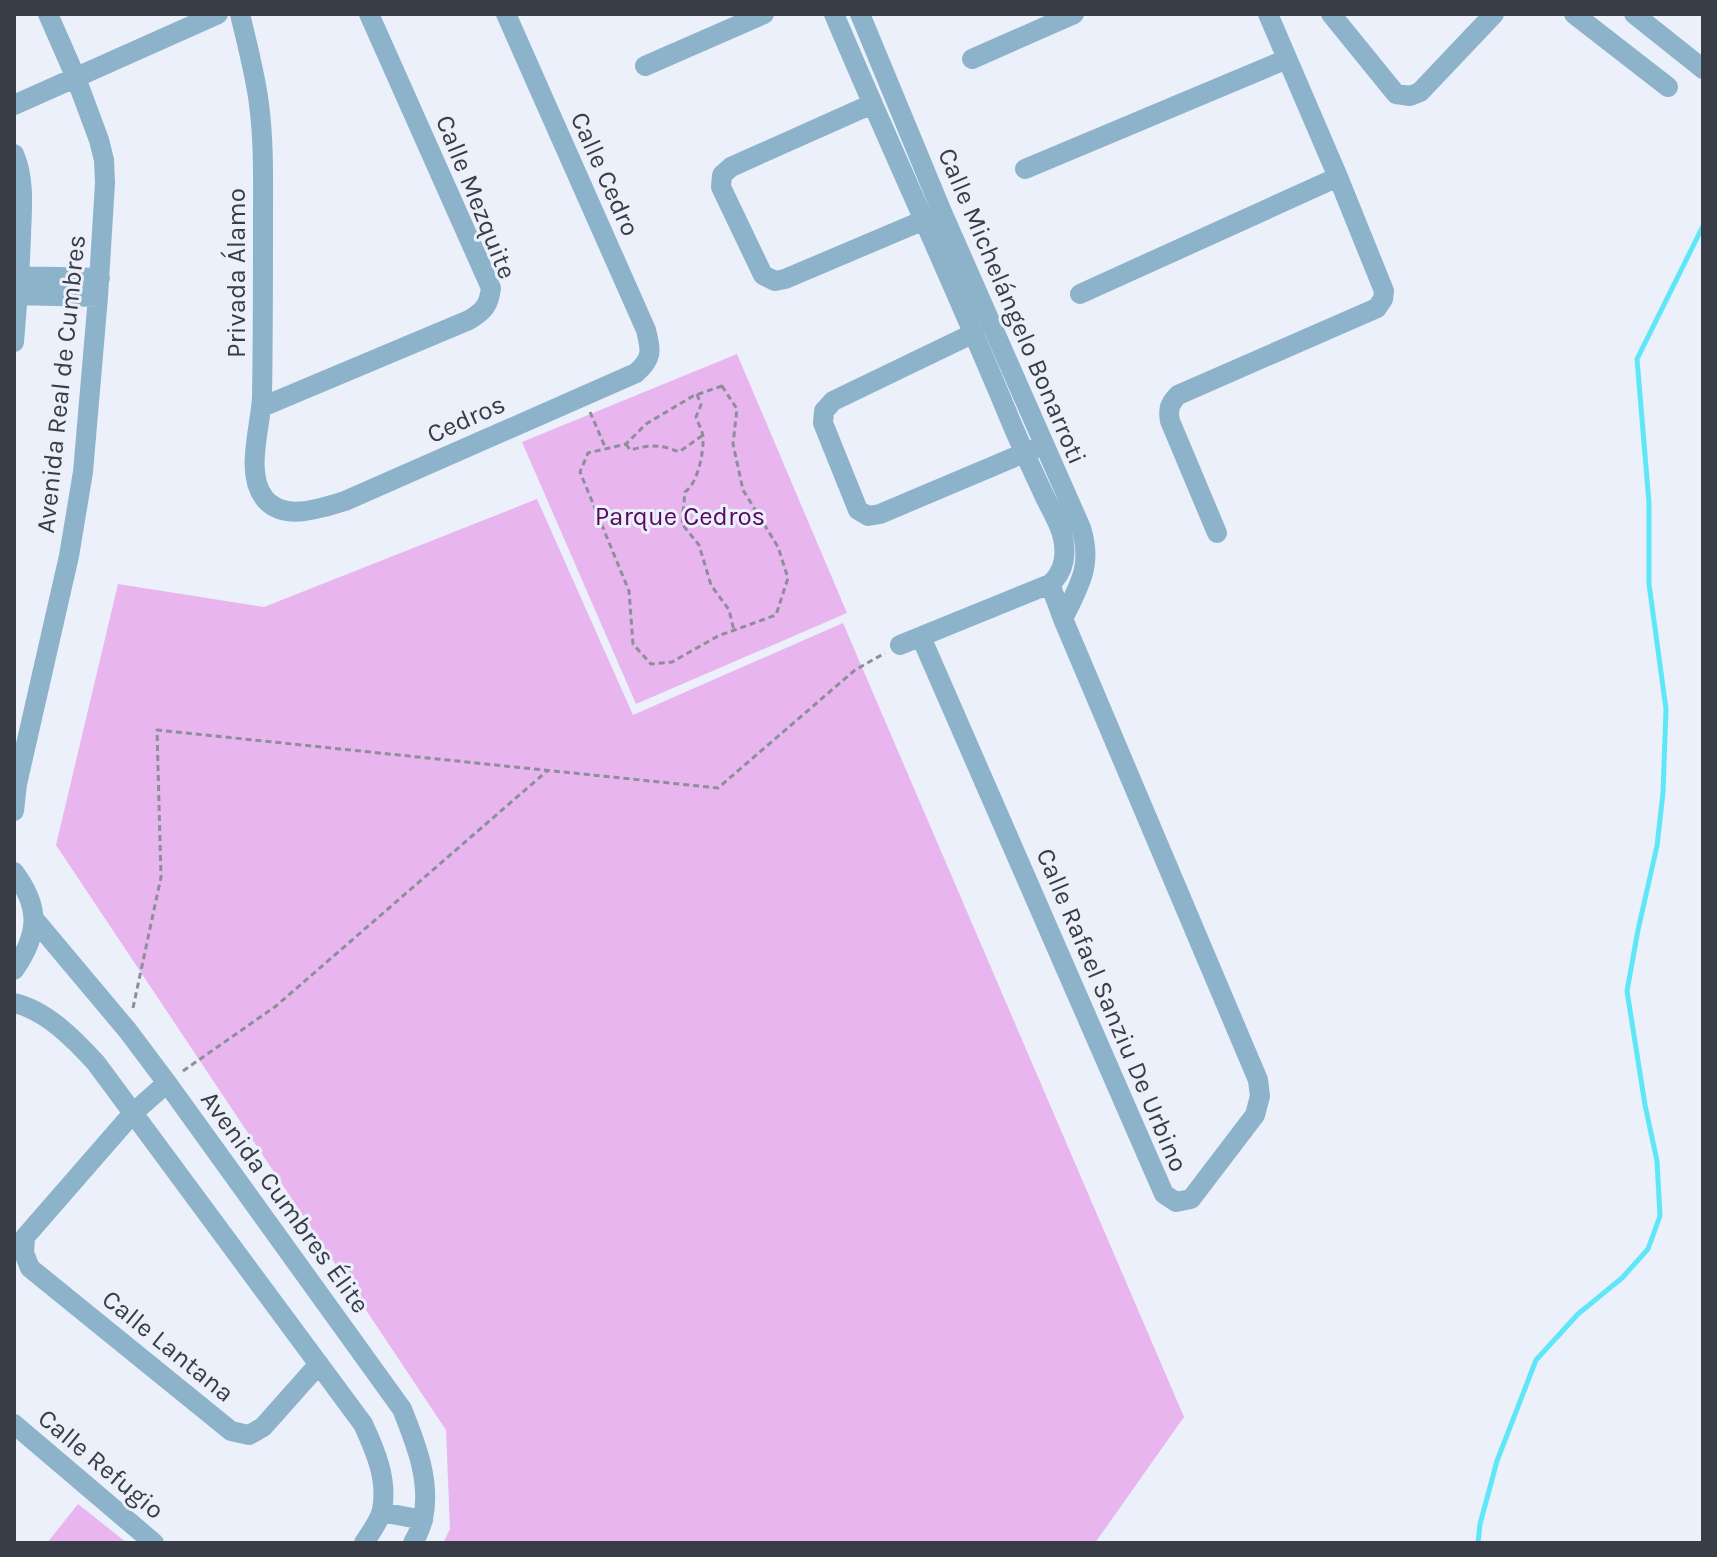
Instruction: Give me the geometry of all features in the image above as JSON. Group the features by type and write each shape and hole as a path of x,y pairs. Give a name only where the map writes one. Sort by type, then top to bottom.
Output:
{"street":[{"name":"Avenida Real de Cumbres","path":"14,811 17,784 69,556 83,472 105,183 99,140 48,14"},
{"path":"14,105 218,14"},
{"name":"Privada Álamo","path":"240,14 254,70 262,140 262,407 255,456 258,487 265,500 279,509 294,512"},
{"name":"Calle Mezquite","path":"262,407 469,320 483,312 489,301 491,288 369,14"},
{"name":"Calle Cedro","path":"506,14 646,330 650,356"},
{"path":"645,66 764,14"},
{"name":"Calle Michelángelo Bonarroti","path":"834,14 872,104 933,216 1081,528 1086,545 1086,565 1063,619"},
{"name":"Calle Michelángelo Bonarroti","path":"860,14 974,333 1024,453 1062,533 1063,563 1059,577 1050,584"},
{"path":"972,59 1074,14"},
{"path":"1217,533 1170,421 1170,402 1178,395 1377,308 1384,291 1268,14"},
{"path":"1331,14 1396,94 1410,96 1420,92 1494,14"},
{"path":"1574,14 1668,87"},
{"path":"1634,14 1703,69"},
{"path":"1025,169 1287,59"},
{"path":"872,104 731,167 722,175 721,187 763,275 775,281 785,279 933,216"},
{"name":"Avenida Real de Cumbres","path":"14,154 23,189 14,342"},
{"path":"1080,294 1338,177"},
{"path":"16,286 99,288"},
{"path":"974,333 833,401 824,411 823,423 858,510 868,516 880,514 1043,445"},
{"name":"Cedros","path":"294,512 345,501 636,373 650,356"},
{"path":"900,645 1050,584"},
{"name":"Calle Rafael Sanziu De Urbino","path":"921,637 1164,1194 1176,1202 1191,1199 1255,1115 1260,1096 1258,1080 1050,584"},
{"path":"14,872 28,890 34,919 29,947 14,970"},
{"name":"Avenida Cumbres Élite","path":"34,919 128,1031 402,1409 419,1450 425,1488 423,1520 413,1543"},
{"path":"14,1003 51,1022 96,1063 363,1424 378,1456 383,1487 382,1512 364,1543"},
{"path":"133,1113 167,1083"},
{"name":"Calle Lantana","path":"133,1113 25,1237 24,1253 30,1268 231,1431 249,1435 263,1427 319,1364"},
{"name":"Calle Refugio","path":"14,1424 154,1543"},
{"path":"382,1512 423,1520"}],"path":[{"path":"722,386 737,409 733,444 743,490 778,547 788,578 776,615 718,636 672,662 651,664 633,644 629,591 580,472 588,453 626,444 646,424 697,394 722,386"},
{"path":"697,394 701,405 696,417 703,435 700,462 691,488 685,492 682,524 699,545 711,585 729,610 734,631"},
{"path":"584,396 606,449"},
{"path":"626,444 630,450 650,445 679,452 703,435"},
{"path":"128,1031 161,877 157,730 718,788 855,670 900,645"},
{"path":"167,1083 276,1006 548,771"}],"green space":[{"name":"Parque Cedros","path":"737,354 847,613 636,704 522,442"},
{"path":"537,499 633,715 843,623 1184,1417 1095,1543 443,1543 450,1529 446,1430 56,845 118,584 264,607"},
{"path":"78,1504 127,1543 47,1543"}],"waterway":[{"path":"1478,1543 1497,1461 1536,1360 1578,1314 1622,1278 1648,1249 1660,1216 1657,1161 1627,991 1657,846 1663,793 1666,709 1649,584 1649,503 1637,359 1703,226"}]}
